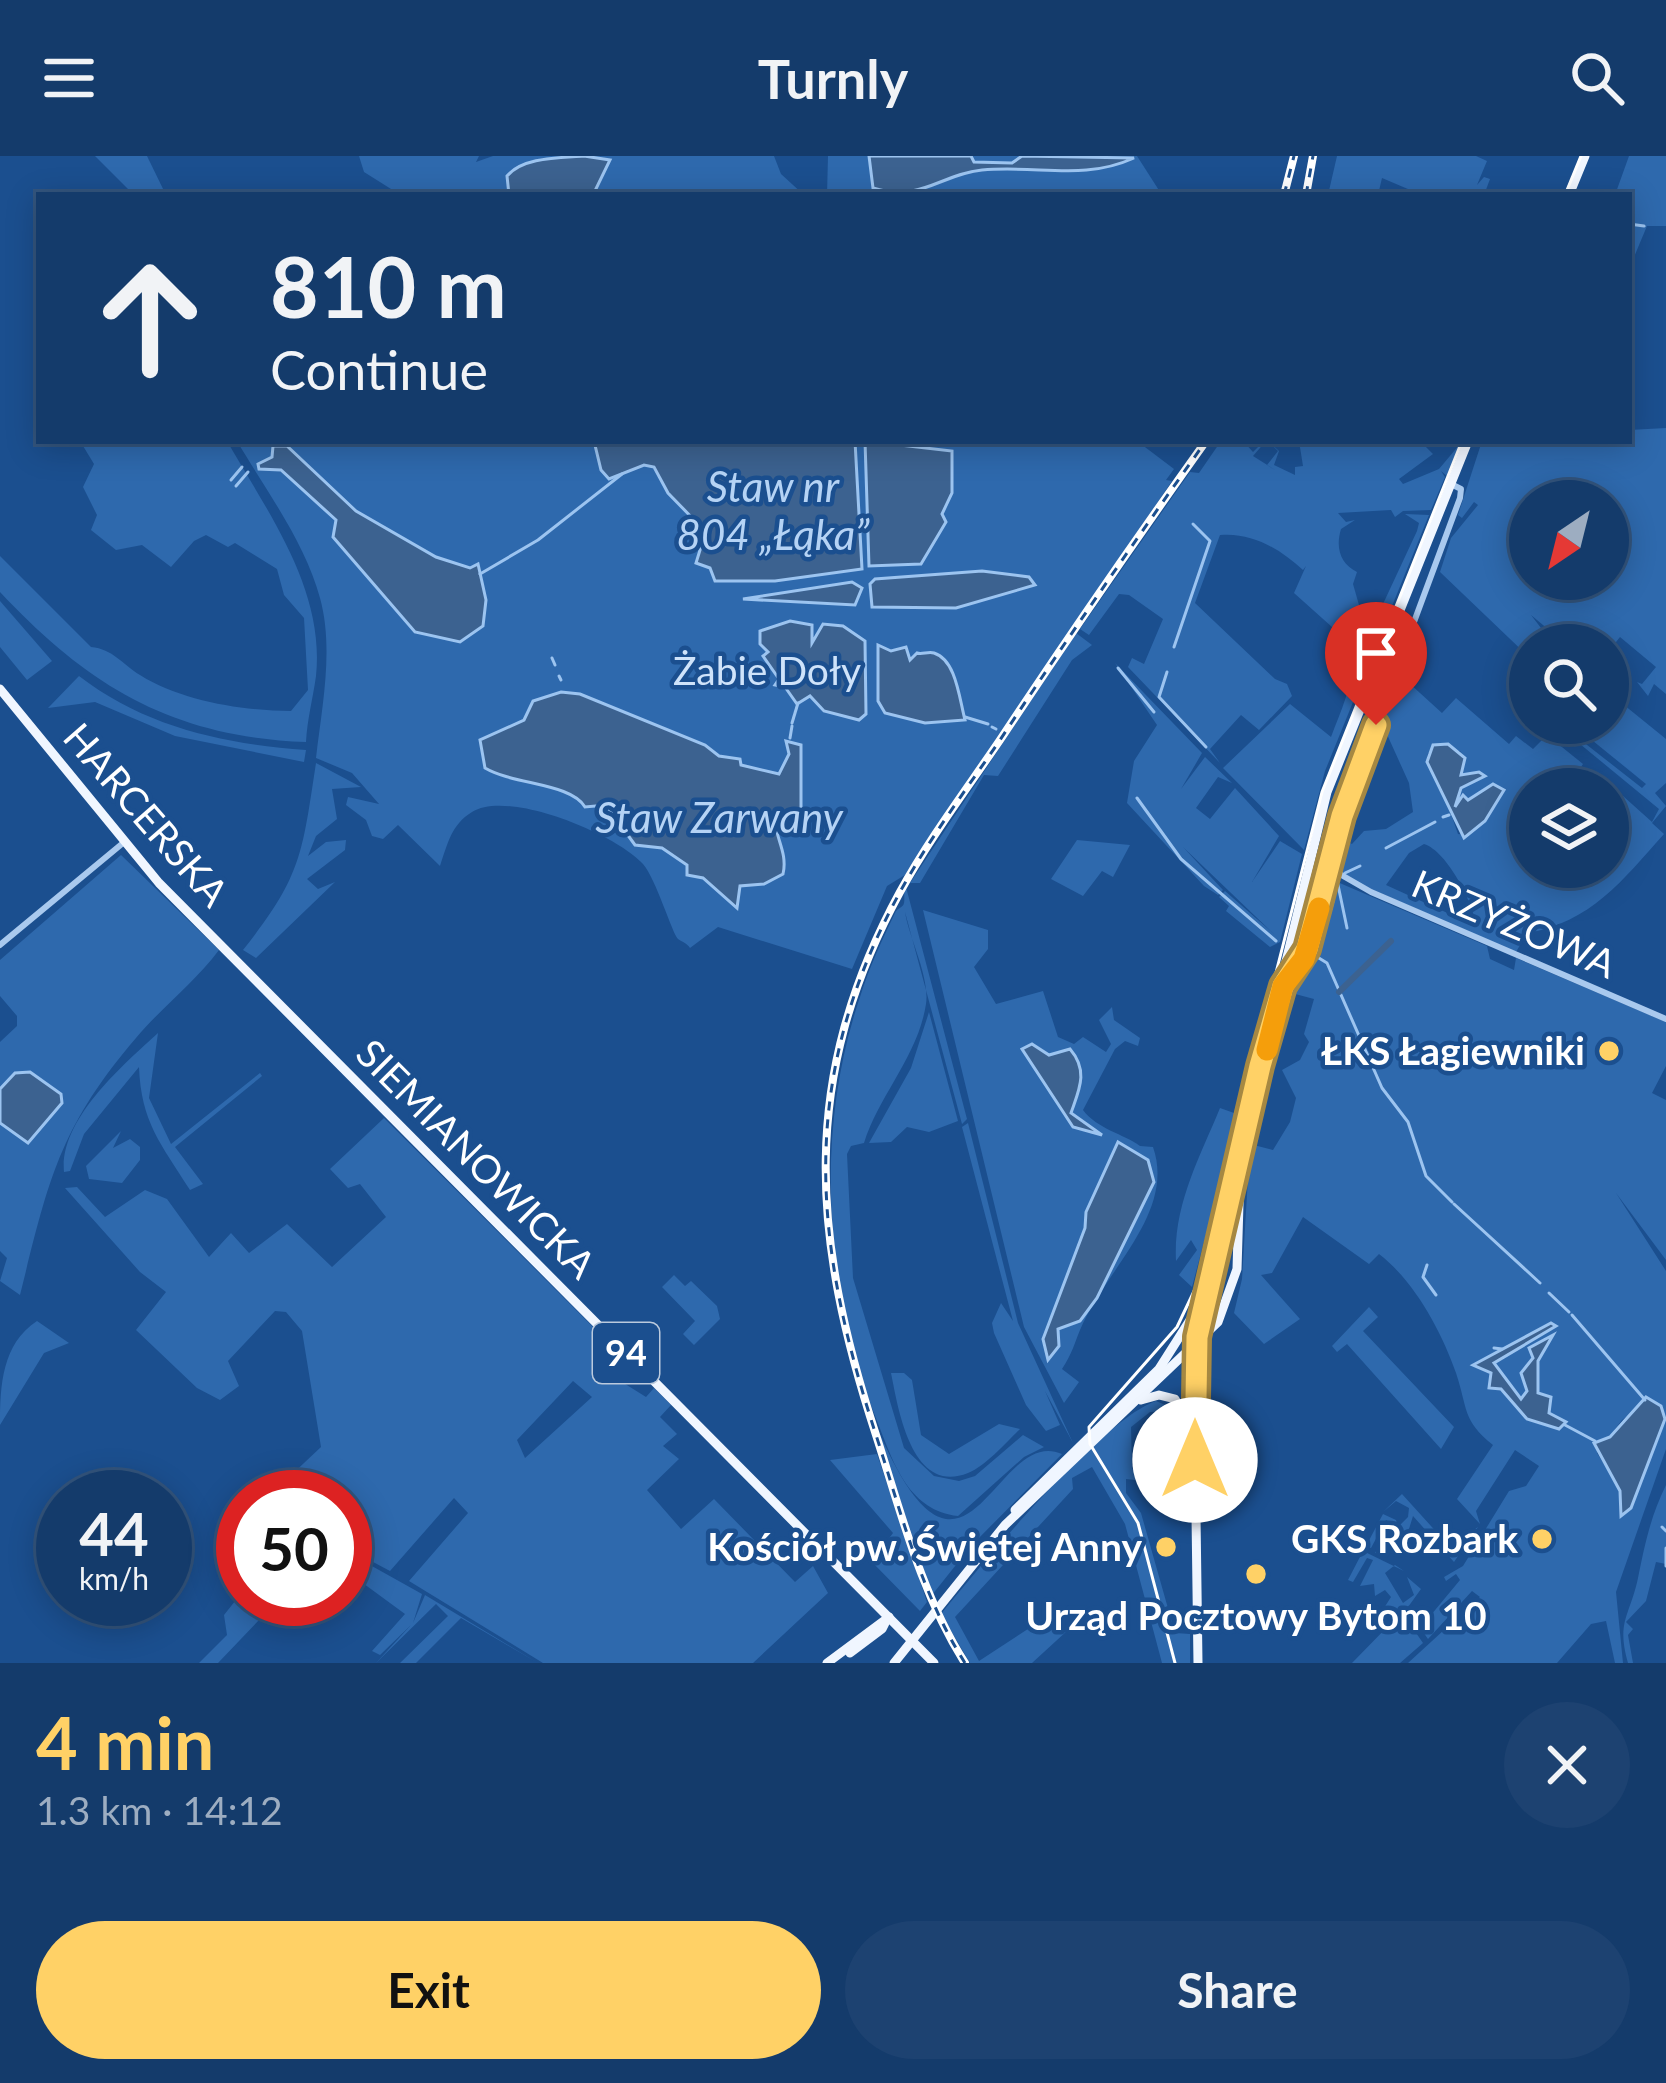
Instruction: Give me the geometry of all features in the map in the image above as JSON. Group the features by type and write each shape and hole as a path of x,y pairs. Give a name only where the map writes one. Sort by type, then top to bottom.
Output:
{"main road":[{"path":"1573,192 1588,156"},
{"path":"1260,1066 1333,776 1469,448"},
{"name":"HARCERSKA","path":"0,688 123,843 252,976"},
{"path":"1283,986 1304,959 1331,869"},
{"path":"1198,1663 1195,1351 1310,872"},
{"name":"SIEMIANOWICKA","path":"252,976 934,1662"},
{"path":"1104,1427 1132,1406 1225,1311 1237,1269 1241,1148"},
{"path":"894,1663 1005,1525 1164,1362 1205,1296"},
{"path":"1132,1406 1159,1395 1174,1399 1185,1410 1195,1443"},
{"path":"831,1663 882,1629 890,1615"},
{"path":"831,1663 890,1615"},
{"name":"SIEMIANOWICKA","path":"890,1615 934,1662"},
{"path":"882,1629 902,1632"}],"street":[{"path":"1331,869 1342,816 1455,514 1461,492 1454,483"},
{"path":"0,945 123,843"},
{"name":"KRZYŻOWA","path":"1331,869 1666,1019"}],"green space":[{"path":"95,156 147,156 165,192 131,192"},
{"path":"359,156 479,156 476,162 493,156 774,156 781,174 801,192 396,192 364,172"},
{"path":"828,156 1137,156 1160,192 827,192"},
{"path":"1337,156 1476,156 1487,161 1477,185 1484,177 1490,179 1485,192 1415,192 1382,178 1379,192 1329,192"},
{"path":"1629,156 1666,156 1666,226 1647,226 1632,262 1632,192 1616,192"},
{"path":"1666,428 1666,694 1654,684 1648,696 1637,682 1642,684 1656,667 1629,644 1629,624 1542,624 1531,615 1538,624 1509,624 1509,638 1440,572 1451,538 1478,505 1474,502 1462,518 1458,515 1481,444 1632,444 1632,430"},
{"path":"82,444 229,444 276,524 312,613 316,676 306,742 215,730 136,701 67,655 0,592 0,556 91,647 111,654 156,684 193,698 291,711 308,690 304,618 284,595 277,569 235,543 228,547 206,535 194,541 171,567 142,545 116,550 91,530 97,515 83,487 94,464"},
{"name":"Żabie Doły","path":"239,444 1141,444 1174,469 1166,480 1172,481 905,875 887,886 852,969 718,927 690,948 675,935 643,864 611,840 562,818 511,806 472,812 455,829 440,866 398,825 383,839 372,836 366,820 346,805 348,797 379,804 352,773 316,758 324,698 324,617 295,536"},
{"path":"1219,444 1246,444 1253,452 1263,444 1253,456 1267,465 1278,451 1271,444 1279,451 1274,465 1295,475 1295,467 1303,466 1299,444 1423,444 1433,454 1399,479 1403,484 1439,469 1460,444 1447,476 1441,471 1445,477 1431,510 1403,511 1395,517 1391,510 1338,513 1346,522 1355,520 1341,529 1339,549 1343,560 1357,572 1353,584 1361,612 1376,619 1417,531 1419,523 1405,514 1429,515 1325,771 1304,850 1223,768 1290,704 1331,737 1350,680 1351,644 1294,593 1306,566 1303,570 1254,539 1220,535 1195,603 1275,679 1287,684 1292,696 1259,730 1241,715 1210,749 1220,763 1128,667 1132,658 1144,664 1163,619 1129,595 1119,594 1089,635 1080,629 1190,472 1199,473"},
{"path":"0,601 52,661 27,680 0,647"},
{"path":"1076,633 1092,645 1072,660 998,776 984,775 920,883 910,883"},
{"path":"1115,663 1202,753 1181,789 1205,757 1232,783 1218,777 1196,808 1210,819 1235,788 1279,836 1252,882 1280,841 1302,854 1280,942 1270,947 1226,911 1229,906 1219,897 1225,891 1275,935 1183,847 1223,890 1218,895 1204,886 1127,803 1134,761 1157,725"},
{"path":"1398,673 1442,713 1456,698 1509,744 1533,749 1538,744 1558,744 1583,764 1580,768 1509,768 1509,888 1613,888 1569,920 1527,933 1516,952 1341,876 1339,832 1367,746","holes":["1385,730 1409,783 1413,812 1386,829 1364,831 1352,844 1343,840","1460,751 1465,758 1460,775 1485,776 1461,787 1455,807 1492,784 1499,788 1489,816 1466,835 1458,834 1438,777 1427,762 1428,753","1424,844 1450,867 1465,892 1476,926 1386,885 1409,853"]},
{"path":"79,676 158,720 245,743 306,750 304,762 175,736 95,702 48,708"},
{"path":"1377,689 1383,702 1325,860 1335,797"},
{"path":"1629,709 1666,739 1666,783 1655,793 1666,806 1652,823 1664,834 1629,872 1629,801 1652,822 1659,809 1629,784 1629,778 1642,788 1646,784 1597,744 1629,744"},
{"path":"1580,744 1616,768 1609,768"},
{"path":"316,763 361,787 332,789 337,819 316,836 308,856 326,842 346,840 345,850 307,879 318,889 335,882 256,958 243,950 277,902 296,863"},
{"path":"1077,840 1130,845 1113,877 1102,871 1083,896 1051,879"},
{"path":"121,855 219,950 136,1038 72,1130 48,1188 20,1295 0,1281 7,1258 0,1251 0,1042 17,1026 17,1016 0,996 0,960"},
{"path":"1335,881 1487,946 1490,959 1514,970 1516,958 1666,1022 1666,1066 1652,1093 1666,1100 1666,1260 1616,1193 1666,1271 1666,1449 1616,1592 1623,1663 1615,1663 1606,1621 1591,1624 1557,1663 1408,1663 1480,1597 1472,1591 1428,1639 1409,1612 1413,1609 1418,1622 1426,1621 1460,1580 1456,1574 1446,1581 1444,1577 1463,1566 1509,1491 1526,1486 1539,1466 1515,1450 1476,1511 1480,1524 1457,1499 1493,1445 1467,1413 1450,1357 1425,1308 1379,1254 1369,1264 1303,1217 1272,1273 1261,1275 1300,1319 1264,1344 1234,1313 1242,1279 1250,1144 1273,1150 1290,1122 1296,1098 1282,1070 1300,1060 1309,1042 1304,1034 1314,999 1284,991 1301,970 1328,887","holes":["1642,1405 1660,1435 1633,1501 1621,1502 1618,1486 1597,1453 1622,1420"]},
{"path":"906,887 967,1119 962,1124 926,990 922,1023 907,1058 864,1143 851,1146 847,1154 853,1278 904,1448 934,1476 959,1481 975,1476 1023,1435 1044,1447 1024,1457 958,1516 941,1512 916,1496 891,1456 847,1322 832,1213 831,1158 845,1050 867,975 903,905"},
{"path":"923,910 988,930 988,949 974,967 996,1004 1043,991 1058,1037 1074,1044 1083,1037 1106,1052 1111,1044 1099,1020 1112,1007 1114,1020 1140,1038 1138,1046 1125,1041 1115,1049 1083,1110 1103,1127 1140,1146 1153,1147 1155,1195 1147,1218 1091,1308 1062,1369 1079,1382 1064,1403 1024,1327"},
{"path":"929,1012 958,1121 929,1132 907,1127 891,1142 869,1143 911,1068"},
{"path":"158,1033 149,1098 171,1144 260,1073 262,1076 175,1147 203,1184 190,1190 162,1145 148,1118 139,1067 84,1134 70,1171 64,1172 65,1152 82,1114"},
{"path":"1248,1059 1252,1060 1192,1287 1179,1275 1197,1250 1191,1240 1176,1261 1183,1201 1220,1108 1234,1113"},
{"path":"384,1118 628,1362 614,1377 646,1397 654,1388 671,1405 660,1417 677,1434 663,1446 679,1459 647,1490 681,1529 714,1499 795,1582 813,1566 828,1593 753,1663 543,1663 409,1581 468,1513 454,1498 390,1571 372,1561 372,1470 297,1470 321,1447 302,1331 286,1312 275,1311 228,1361 239,1386 220,1400 197,1388 136,1330 166,1292 140,1272 65,1188 77,1187 105,1217 145,1190 167,1199 209,1257 231,1233 249,1253 287,1224 332,1267 386,1217 360,1184 348,1188 330,1169","holes":["573,1381 592,1397 525,1458 517,1440"]},
{"path":"968,1123 1018,1323 1073,1443 1045,1391 1060,1425 1046,1431 1026,1405 994,1333 992,1323 1001,1303 1013,1321 962,1127"},
{"path":"121,1131 113,1148 130,1139 140,1147 140,1160 122,1183 89,1179 86,1166"},
{"path":"674,1275 685,1286 691,1281 717,1306 720,1319 694,1345 683,1334 695,1321 662,1287"},
{"path":"1369,1307 1378,1317 1363,1331 1454,1427 1441,1449 1347,1344 1337,1352 1332,1346"},
{"path":"37,1321 69,1343 44,1353 0,1425 2,1381 10,1353"},
{"path":"891,1373 904,1373 912,1380 921,1435 949,1454 999,1424 1020,1429 968,1473 949,1477 933,1472 920,1460 903,1426"},
{"path":"1156,1401 1177,1410 1150,1412 1131,1427 1132,1469 1143,1470 1135,1480 1126,1479 1126,1493 1141,1513 1175,1633 1190,1634 1190,1663 1162,1663 1125,1524 1092,1467 1072,1478 1073,1489 955,1617 979,1661 1054,1612 1068,1630 1032,1663 970,1663 941,1614 1074,1464 1105,1435"},
{"path":"873,1418 905,1482 932,1513 955,1519 976,1508 1016,1467 1038,1453 1062,1454 971,1546 932,1595"},
{"path":"877,1454 927,1602 920,1611 872,1562 893,1533 830,1460"},
{"path":"1666,1485 1666,1564 1656,1562 1646,1601 1626,1622 1633,1629 1628,1635 1633,1663 1628,1663 1625,1619"},
{"path":"1402,1494 1450,1547 1478,1527 1454,1562 1413,1516 1409,1529 1380,1554 1375,1553 1392,1523 1386,1520 1371,1548 1366,1546 1383,1514 1396,1520 1398,1527 1408,1517 1409,1508 1396,1501 1383,1512"},
{"path":"1363,1551 1394,1566 1385,1573 1403,1603 1414,1595 1407,1577 1421,1589 1403,1614 1423,1643 1400,1663 1352,1663 1394,1620 1388,1612 1377,1619 1391,1597 1385,1590 1375,1596 1374,1584 1360,1586 1373,1560 1367,1558 1353,1582 1348,1580"},
{"path":"372,1566 422,1594 413,1623 425,1595 538,1663 461,1618 416,1663 400,1663 448,1616 436,1604 376,1663 411,1625 380,1655 372,1651 405,1614 372,1590"},
{"path":"226,1626 253,1626 218,1663 199,1663 227,1635"}],"water":[{"path":"584,156 610,160 594,192 509,192 507,176 522,165"},
{"path":"869,156 971,156 974,162 1012,163 1022,156 1134,158 1079,171 982,170 917,190 889,192 873,188"},
{"name":"Staw nr 804 „Łąka”","path":"595,444 855,444 862,569 775,581 715,581 710,568 696,563 704,537 700,526 668,493 654,467 644,465 609,479 601,470"},
{"path":"865,444 952,451 952,493 942,514 946,522 921,564 869,566"},
{"path":"273,446 287,446 356,511 436,557 470,568 478,564 486,600 483,626 460,642 415,632 333,537 336,520 281,470 259,469 258,464 272,457"},
{"path":"982,571 1029,577 1035,585 956,608 872,607 870,584 875,579"},
{"path":"852,582 862,588 855,605 743,599"},
{"path":"790,621 812,625 812,643 823,624 843,626 865,641 866,714 859,720 824,711 810,696 797,704 785,687 775,685 779,679 763,656 768,652 760,644 760,631"},
{"path":"878,645 891,651 906,647 910,660 917,653 941,657 955,680 965,720 925,723 885,713 878,701"},
{"name":"Staw Zarwany","path":"561,692 580,694 705,745 719,756 740,759 741,765 779,774 789,754 786,741 801,745 801,812 776,823 783,874 764,884 740,886 737,908 703,878 687,875 687,865 662,848 635,845 606,805 585,807 568,793 485,768 480,740 524,720 533,701"},
{"path":"1448,744 1465,758 1461,775 1479,772 1485,776 1461,788 1455,807 1463,795 1468,800 1493,784 1504,790 1485,821 1464,838 1427,762 1433,745"},
{"path":"1032,1044 1049,1055 1070,1049 1081,1073 1071,1113 1102,1135 1073,1127 1022,1049"},
{"path":"30,1072 61,1094 62,1103 28,1143 0,1123 0,1089 15,1073"},
{"path":"1118,1142 1148,1160 1154,1182 1097,1298 1080,1321 1058,1329 1059,1346 1048,1360 1043,1339 1085,1228 1086,1212"},
{"path":"1551,1323 1556,1326 1494,1363 1521,1399 1527,1391 1521,1373 1533,1358 1529,1348 1553,1335 1538,1361 1538,1393 1551,1397 1549,1413 1566,1422 1559,1429 1527,1419 1501,1389 1489,1388 1491,1373 1473,1365"},
{"path":"1646,1397 1661,1406 1665,1419 1631,1508 1621,1516 1620,1491 1594,1443 1610,1437"}],"waterway":[{"path":"1632,224 1644,226"},
{"path":"231,480 242,467"},
{"path":"236,486 248,472"},
{"path":"480,574 538,540 622,474"},
{"path":"1174,647 1210,541 1193,524"},
{"path":"552,658 555,665"},
{"path":"1118,668 1154,712"},
{"path":"1167,672 1159,697 1206,747"},
{"path":"559,676 561,680"},
{"path":"792,723 798,703"},
{"path":"965,717 988,724"},
{"path":"790,738 792,726"},
{"path":"992,727 996,729"},
{"path":"1137,798 1181,859 1276,941"},
{"path":"1443,817 1449,815"},
{"path":"1386,848 1435,822"},
{"path":"1345,873 1360,866"},
{"path":"1338,885 1347,928"},
{"path":"1318,955 1333,901"},
{"path":"1339,992 1391,941"},
{"path":"1314,955 1327,963 1382,1088 1408,1122 1426,1176 1452,1202"},
{"path":"1454,1204 1540,1283"},
{"path":"1427,1265 1423,1277 1436,1295"},
{"path":"1549,1293 1569,1312"},
{"path":"1572,1315 1645,1400"},
{"path":"1494,1348 1502,1349"},
{"path":"1565,1425 1595,1441"},
{"path":"1662,1527 1666,1531"},
{"path":"1666,1548 1666,1566"}],"tram line":[{"path":"1566,192 1581,156"},
{"path":"1175,1663 1138,1523 1090,1444 1089,1427 1177,1327 1196,1287 1322,792 1461,444"}],"railway":[{"path":"1285,192 1294,156"},
{"path":"1307,192 1313,156"},
{"path":"965,1663 913,1552 854,1363 829,1226 826,1160 831,1094 844,1028 867,961 911,872 1204,444"}],"slow traffic":[{"path":"1267,1050 1283,986 1304,959 1319,908"}],"place":[{"name":"ŁKS Łagiewniki","path":"1609,1051"},
{"name":"GKS Rozbark","path":"1542,1539"},
{"name":"Kościół pw. Świętej Anny","path":"1166,1547"},
{"name":"Urząd Pocztowy Bytom 10","path":"1256,1574"}],"route":[{"path":"1195,1460 1197,1337 1260,1066 1283,986 1304,959 1342,816 1376,725"}]}
